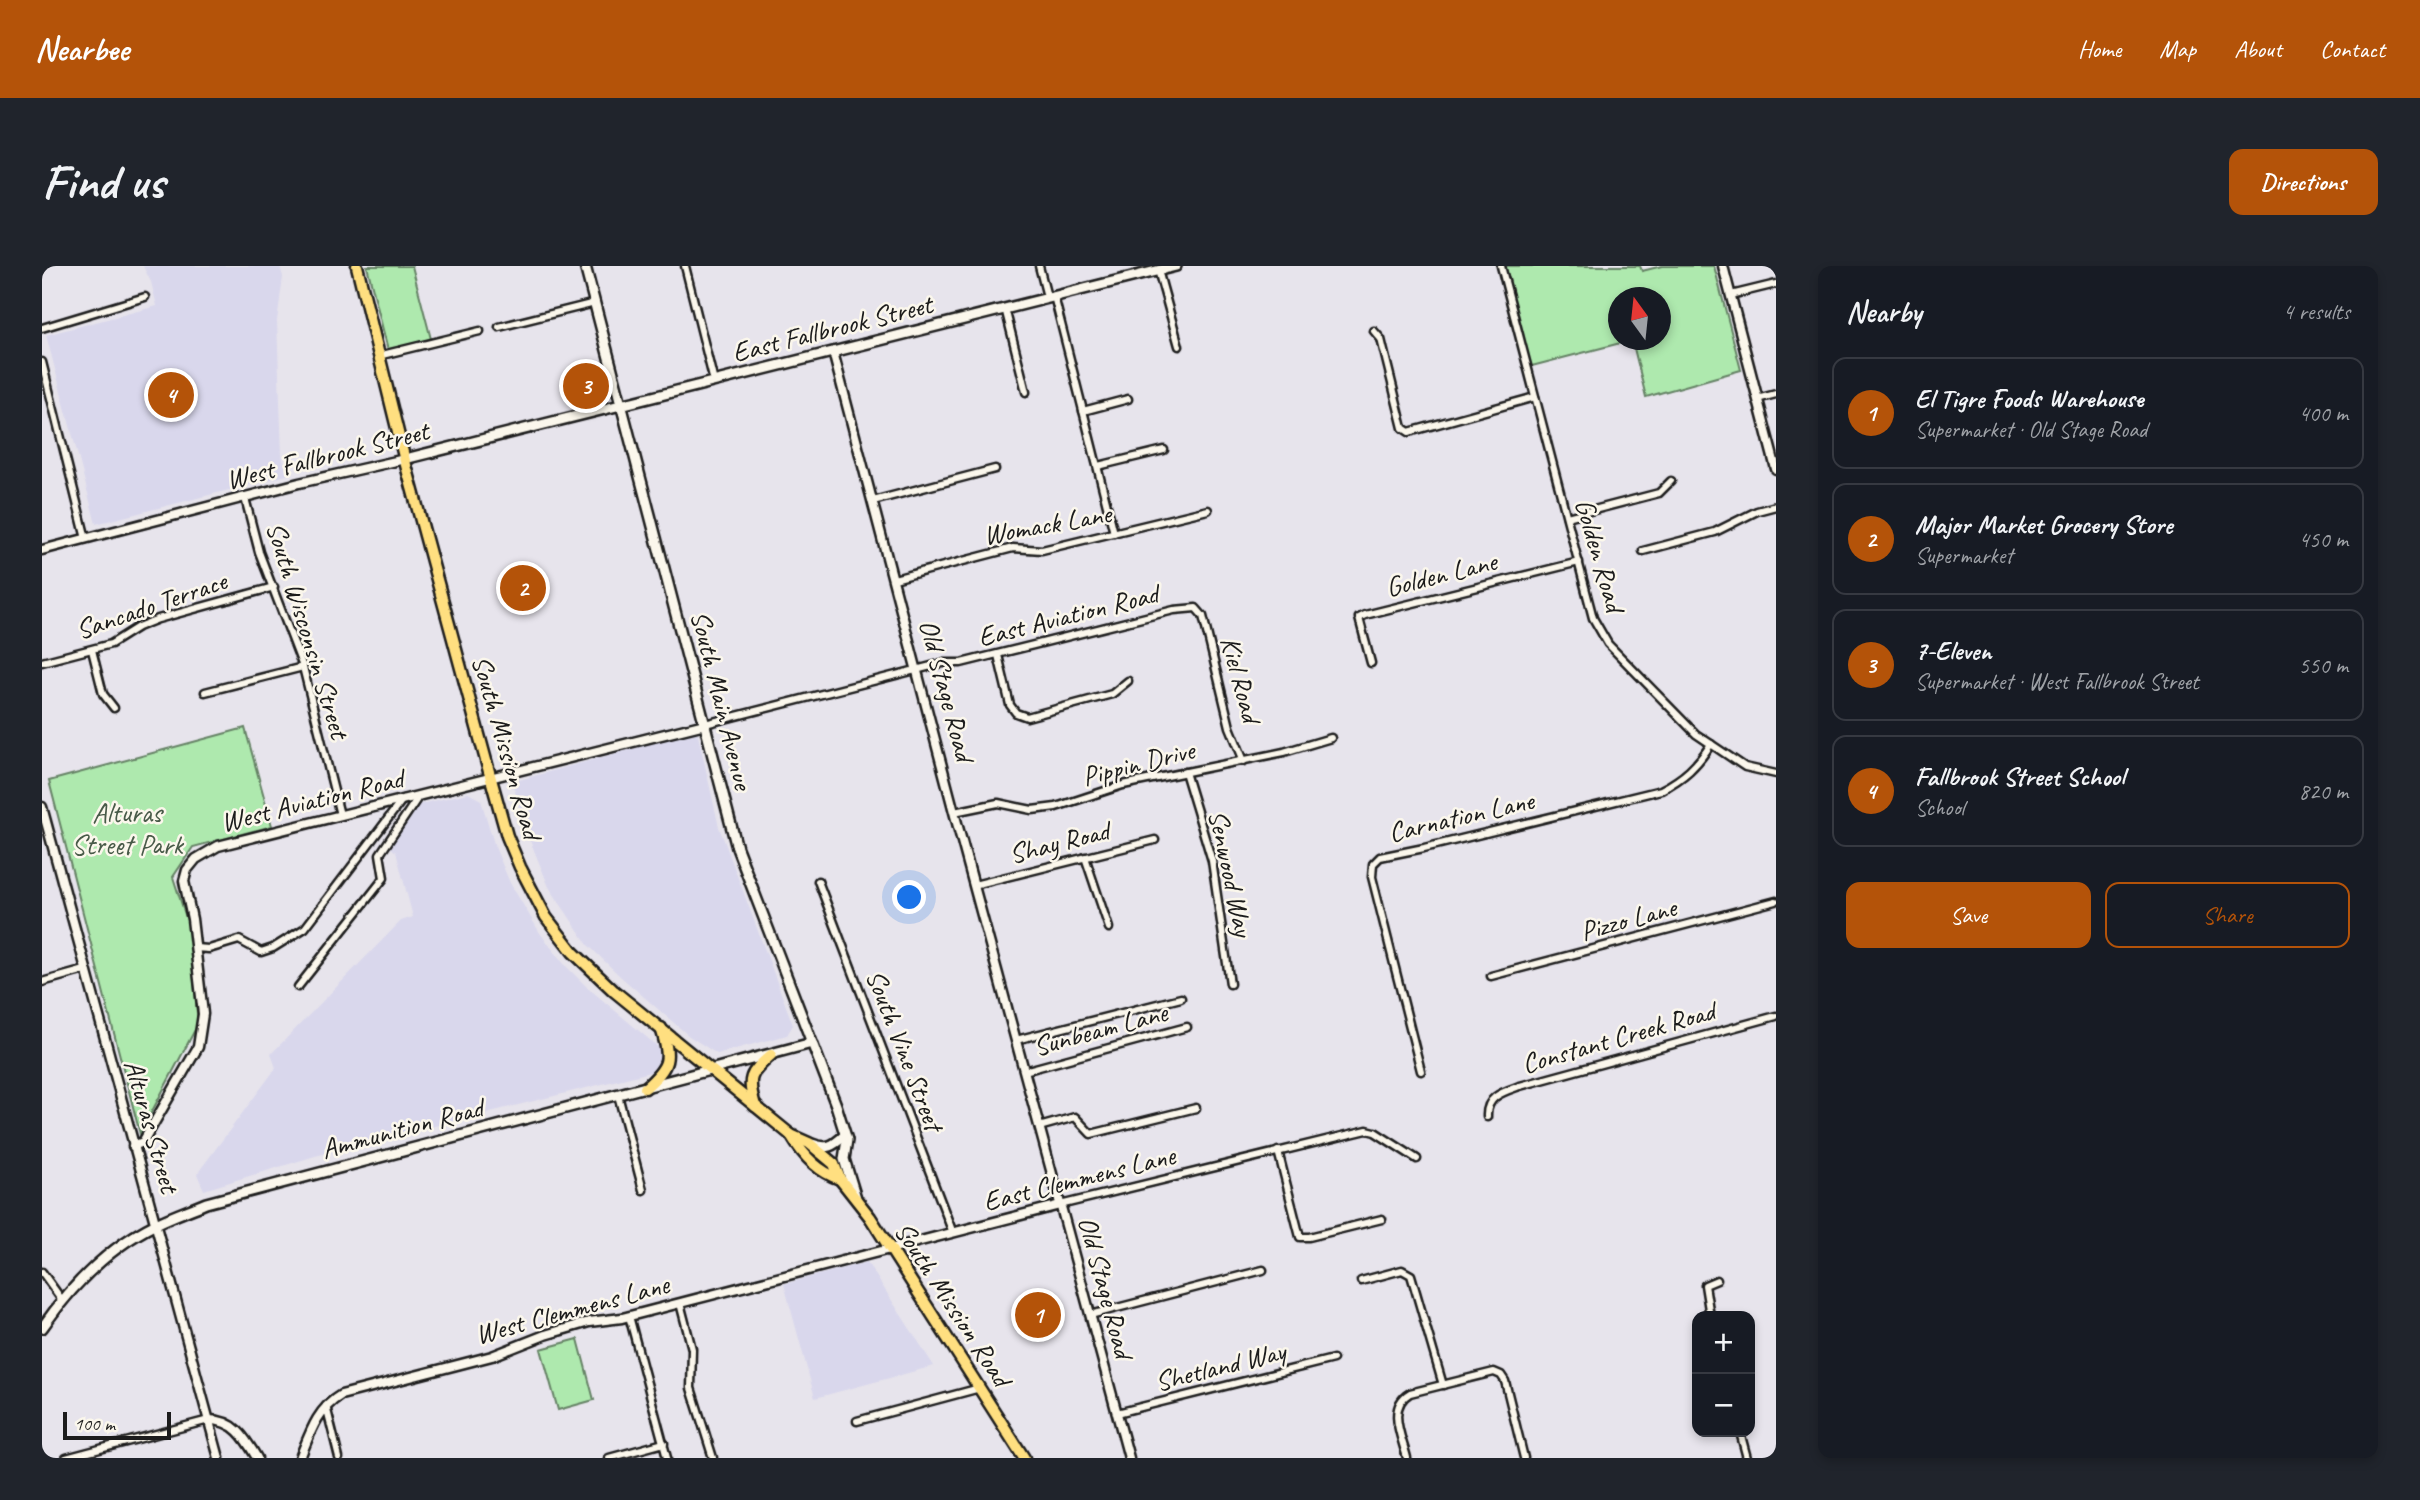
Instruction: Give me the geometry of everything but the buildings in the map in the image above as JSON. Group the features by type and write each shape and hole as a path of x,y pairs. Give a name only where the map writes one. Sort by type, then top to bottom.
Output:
{"main road":[{"name":"South Mission Road","path":"357,266 378,356 491,779 511,847 546,917 591,970 790,1135 809,1143 834,1164 840,1179 891,1250 1024,1458"},
{"name":"South Main Avenue","path":"585,266 737,848 847,1140 844,1159 856,1199"},
{"name":"East Fallbrook Street","path":"623,405 1176,266"},
{"name":"West Fallbrook Street","path":"405,459 623,405"},
{"path":"645,1088 667,1062 666,1044 661,1028"},
{"name":"Ammunition Road","path":"42,1328 62,1300 86,1274 124,1242 156,1224 206,1203 812,1044"},
{"path":"755,1107 750,1079 771,1055"},
{"name":"South Mission Road","path":"790,1135 800,1151 826,1174 840,1179"},
{"path":"809,1143 835,1146 844,1136"}],"street":[{"path":"685,266 714,382"},
{"path":"1039,266 1051,296 1114,533"},
{"name":"Golden Road","path":"1501,266 1593,618 1608,644 1696,734 1745,767 1776,774"},
{"path":"1723,266 1776,469"},
{"path":"1158,270 1179,346"},
{"path":"1731,295 1776,284"},
{"path":"42,328 145,297"},
{"path":"499,327 595,303"},
{"path":"1004,308 1027,392"},
{"path":"378,356 480,331"},
{"path":"1374,331 1381,339 1403,428 1409,432 1535,397"},
{"name":"Old Stage Road","path":"833,352 1129,1458"},
{"path":"42,362 86,539"},
{"path":"1757,399 1776,394"},
{"path":"1083,411 1128,399"},
{"path":"1098,466 1164,450"},
{"name":"West Fallbrook Street","path":"42,550 405,459"},
{"path":"873,501 995,469"},
{"path":"1567,517 1659,493 1671,481"},
{"name":"South Wisconsin Street","path":"245,498 259,552 303,667 340,815"},
{"path":"1643,551 1715,532 1757,511 1776,506"},
{"name":"Womack Lane","path":"894,579 1013,548 1042,550 1208,510"},
{"name":"Golden Lane","path":"1371,663 1359,618 1365,615 1579,562"},
{"name":"Sancado Terrace","path":"42,662 111,644 138,627 158,619 274,587"},
{"name":"East Aviation Road","path":"705,724 918,670 998,655 1174,610 1196,608"},
{"name":"Kiel Road","path":"1196,608 1203,616 1230,727 1244,761"},
{"path":"92,650 103,694 114,708"},
{"path":"998,655 1010,705 1016,713 1027,717 1112,694 1128,681"},
{"path":"205,692 303,667"},
{"name":"West Aviation Road","path":"133,1146 143,1142 198,1047 202,1014 184,881 187,870 196,859 218,846 705,724"},
{"name":"Pippin Drive","path":"954,812 998,803 1032,810 1056,807 1123,785 1244,761 1331,738"},
{"name":"Carnation Lane","path":"1421,1071 1372,877 1373,864 1380,857 1661,790 1683,778 1699,762 1711,744"},
{"name":"Senwood Way","path":"1185,772 1212,861 1230,984"},
{"path":"298,987 384,877 380,854 419,796"},
{"path":"195,948 209,949 239,940 261,952 273,948 305,928 403,799"},
{"name":"Alturas Street","path":"42,807 219,1458"},
{"name":"Shay Road","path":"974,885 1155,840"},
{"path":"1085,857 1109,928"},
{"name":"South Vine Street","path":"818,881 953,1233"},
{"name":"Pizzo Lane","path":"1491,976 1776,901"},
{"path":"42,982 85,971"},
{"path":"1016,1040 1181,998"},
{"name":"Constant Creek Road","path":"1487,1118 1489,1104 1496,1095 1520,1086 1776,1016"},
{"name":"Sunbeam Lane","path":"1024,1071 1187,1027"},
{"path":"618,1095 643,1190"},
{"path":"1039,1127 1074,1117 1091,1135 1196,1108"},
{"path":"1382,1219 1300,1237 1278,1151 1367,1130 1375,1132 1416,1159"},
{"name":"East Clemmens Lane","path":"891,1250 1278,1151"},
{"name":"West Clemmens Lane","path":"326,1406 341,1395 492,1356 545,1335 589,1322 629,1316 891,1250"},
{"path":"1090,1314 1263,1269"},
{"path":"1361,1281 1402,1270 1412,1275 1443,1385"},
{"path":"42,1272 62,1300"},
{"path":"1709,1311 1705,1285 1717,1280"},
{"path":"680,1303 692,1349 691,1388 713,1458"},
{"path":"629,1316 667,1458"},
{"name":"Shetland Way","path":"1117,1413 1333,1359"},
{"path":"1407,1458 1396,1415 1401,1399 1410,1393 1492,1372 1501,1375 1505,1381 1524,1458"},
{"path":"858,1421 980,1388"},
{"path":"300,1458 314,1422 326,1406"},
{"path":"326,1406 339,1458"},
{"path":"66,1458 209,1420 232,1424 243,1434 257,1458"},
{"path":"1741,1437 1747,1458"},
{"path":"609,1458 664,1443"}],"shaded area":[{"path":"143,266 280,266 283,277 277,321 282,455 287,475 96,524 46,335 157,306 151,282"},
{"path":"697,731 719,827 793,1025 787,1035 717,1054 689,1036 588,945 549,887 531,843 512,782"},
{"path":"468,793 481,800 495,847 510,883 540,933 564,964 587,987 657,1046 661,1051 658,1068 315,1156 204,1190 197,1174 276,1068 271,1054 401,921 413,917 396,852 383,841 408,807"},
{"path":"867,1262 934,1366 815,1398 784,1284"}],"green space":[{"path":"367,266 412,266 431,339 388,350"},
{"path":"1502,266 1640,266 1642,271 1662,266 1714,266 1741,370 1646,397 1634,350 1671,350 1671,287 1608,287 1608,346 1528,367"},
{"name":"Alturas Street Park","path":"245,728 272,826 193,847 173,877 189,927 198,1024 140,1134 49,781"},
{"path":"578,1339 594,1400 558,1410 541,1349"}],"place":[{"name":"7-Eleven","path":"586,386"},
{"name":"Fallbrook Street School","path":"171,395"},
{"name":"Major Market Grocery Store","path":"523,588"},
{"name":"El Tigre Foods Warehouse","path":"1038,1315"}]}
